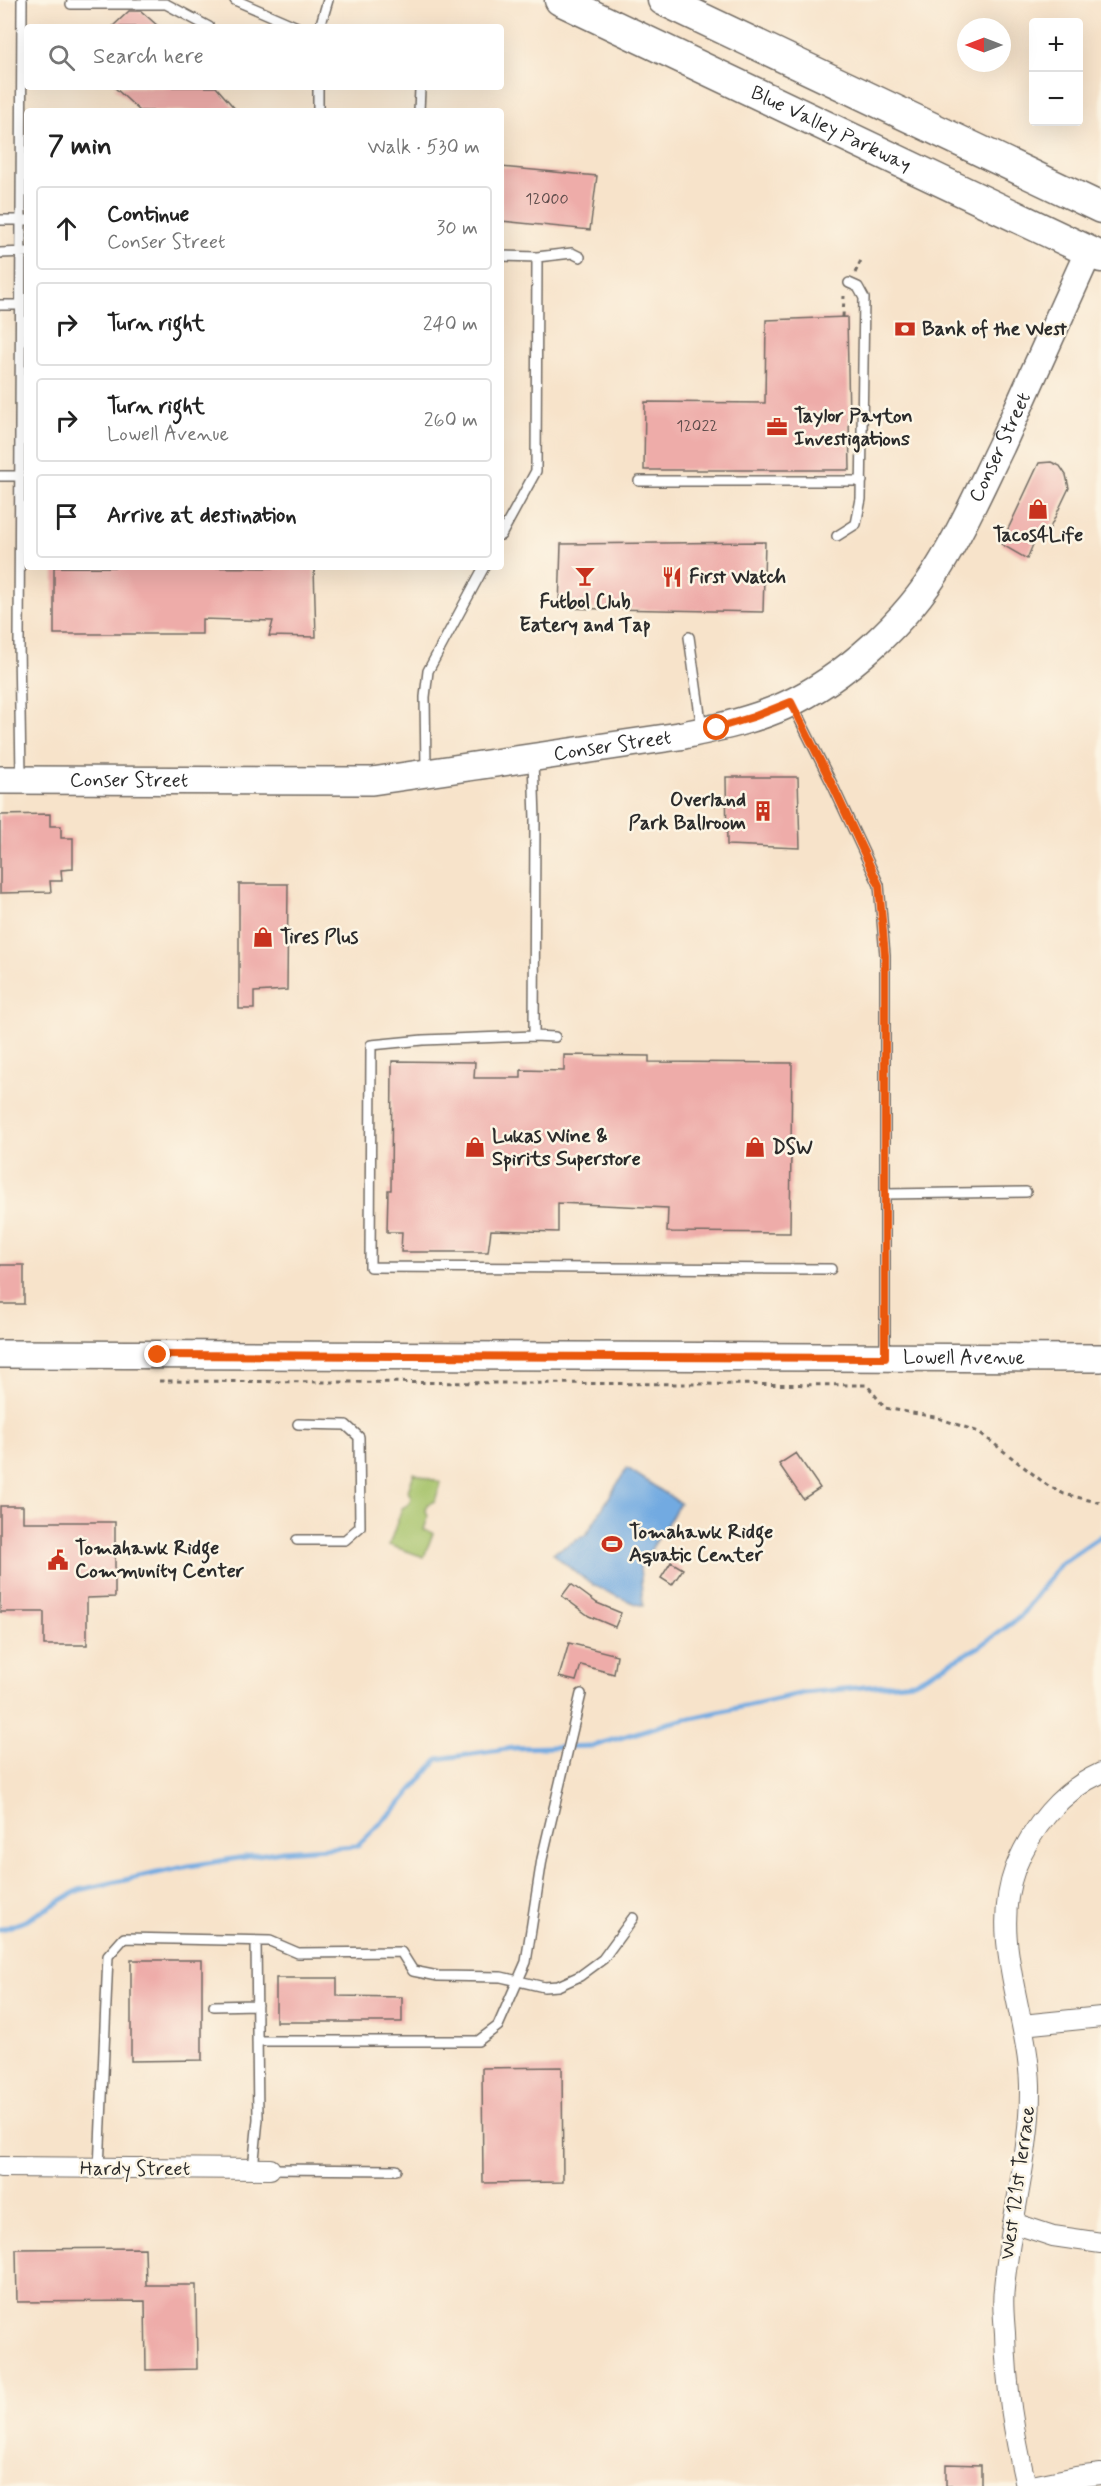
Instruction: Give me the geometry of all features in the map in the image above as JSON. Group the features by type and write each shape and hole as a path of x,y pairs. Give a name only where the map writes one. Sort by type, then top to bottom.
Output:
{"main road":[{"name":"Blue Valley Parkway","path":"560,0 1095,254"},
{"path":"663,0 1101,208"},
{"path":"1095,254 1101,224"}],"street":[{"name":"Conser Street","path":"7,776 372,781 426,775 703,731 753,717 791,702 845,668 879,640 918,596 941,564 960,530 1095,254"},
{"name":"Lowell Avenue","path":"0,1354 1101,1358"},
{"name":"West 121st Terrace","path":"1026,2486 1011,2419 1006,2373 1003,2291 1030,2108 1028,2066 1008,1951 1006,1922 1015,1869 1038,1826 1069,1792 1101,1773"},
{"path":"1022,2025 1101,2017"},
{"name":"Hardy Street","path":"0,2167 261,2169"},
{"path":"1013,2223 1053,2236 1101,2243"},
{"path":"1032,2486 1101,2474"}],"lane":[{"path":"7,776 23,531 23,500 19,476 23,365 20,305 23,288 22,0"},
{"path":"235,0 290,24"},
{"path":"321,24 328,0"},
{"path":"70,4 166,4 203,24"},
{"path":"318,90 318,108"},
{"path":"419,108 420,90"},
{"path":"0,220 23,220"},
{"path":"0,253 23,252"},
{"path":"504,256 537,257 572,253 580,257"},
{"path":"504,530 536,471 537,257"},
{"path":"837,536 856,524 862,481 864,298 858,287 849,284"},
{"path":"0,305 20,305"},
{"path":"0,476 19,476"},
{"path":"639,481 862,481"},
{"path":"426,775 425,697 428,671 482,570"},
{"path":"689,637 703,731"},
{"path":"791,702 879,885 885,955 885,1358"},
{"path":"532,758 535,819 534,1036"},
{"path":"555,1037 446,1039 371,1045 370,1267 831,1269"},
{"path":"885,1194 1026,1192"},
{"path":"297,1540 345,1540 360,1527 359,1437 346,1425 298,1424"},
{"path":"257,2041 478,2041 498,2026 526,1962 542,1859 581,1694"},
{"path":"99,2169 108,1956 124,1938 270,1941 298,1953 401,1952 413,1971 438,1976 501,1977 544,1987 558,1986 580,1976 603,1959 633,1918"},
{"path":"256,1941 258,2119 261,2169 396,2170"},
{"path":"214,2006 257,2005"}],"path":[{"path":"843,317 849,284 862,258"},
{"path":"159,1381 867,1385 885,1408 935,1417 979,1432 1047,1485 1064,1494 1101,1503"}],"green space":[{"path":"414,1473 441,1483 435,1501 428,1504 426,1510 428,1517 424,1530 433,1533 424,1557 389,1545 402,1508 409,1504 411,1498 408,1491"}],"water":[{"name":"Tomahawk Ridge Aquatic Center","path":"627,1468 680,1503 640,1567 643,1606 594,1585 553,1553 586,1535"}],"building":[{"path":"129,11 141,11 156,24 115,24"},
{"path":"117,90 219,90 234,108 137,108"},
{"path":"504,167 597,176 590,230 504,221"},
{"path":"847,317 850,470 644,470 645,402 765,403 766,320"},
{"name":"Tacos4Life","path":"1051,462 1060,466 1066,475 1069,488 1048,532 1039,530 1027,559 1001,544 1039,463"},
{"path":"765,542 763,612 559,608 561,544"},
{"path":"54,570 314,570 316,637 269,636 273,621 202,619 202,634 54,634"},
{"name":"Overland Park Ballroom","path":"726,777 798,777 800,848 727,845"},
{"path":"50,814 50,826 61,826 61,838 73,838 73,869 61,870 62,881 50,881 51,892 0,893 0,815"},
{"name":"Tires Plus","path":"239,884 288,884 287,990 254,992 254,1009 239,1009"},
{"path":"564,1055 649,1056 649,1062 792,1063 790,1233 667,1232 668,1208 558,1203 558,1232 491,1230 488,1252 401,1252 402,1232 387,1232 388,1190 391,1190 392,1061 475,1062 474,1078 521,1078 521,1070 564,1071"},
{"path":"0,1265 24,1265 24,1304 0,1304"},
{"path":"796,1453 820,1488 803,1499 779,1464"},
{"name":"Tomahawk Ridge Community Center","path":"0,1506 23,1506 23,1522 115,1522 115,1597 87,1598 87,1645 44,1645 44,1612 0,1612"},
{"path":"671,1562 683,1569 672,1585 661,1578"},
{"path":"571,1584 597,1603 621,1613 615,1627 589,1616 562,1596"},
{"path":"569,1643 617,1655 614,1674 581,1665 576,1681 559,1677"},
{"path":"131,1960 202,1960 202,2060 131,2061"},
{"path":"276,1978 337,1978 337,1996 402,1997 402,2022 276,2022"},
{"path":"562,2067 563,2182 483,2183 482,2068"},
{"path":"145,2248 146,2285 196,2285 197,2369 146,2370 145,2301 17,2302 16,2249"},
{"path":"946,2464 981,2465 981,2486 946,2486"}],"waterway":[{"path":"0,1930 25,1921 79,1890 189,1866 282,1851 357,1846 403,1801 438,1759 513,1748 593,1746 669,1723 804,1693 914,1682 979,1647 1020,1617 1060,1564 1101,1536"}],"place":[{"name":"Bank of the West","path":"905,329"},
{"name":"Taylor Payton Investigations","path":"777,427"},
{"name":"Tacos4Life","path":"1038,509"},
{"name":"Futbol Club Eatery and Tap","path":"585,576"},
{"name":"First Watch","path":"672,577"},
{"name":"Overland Park Ballroom","path":"763,811"},
{"name":"Tires Plus","path":"263,937"},
{"name":"Lukas Wine & Spirits Superstore","path":"475,1147"},
{"name":"DSW","path":"755,1147"},
{"name":"Tomahawk Ridge Aquatic Center","path":"612,1544"},
{"name":"Tomahawk Ridge Community Center","path":"58,1560"}],"route":[{"path":"158,1355 885,1358 885,955 879,885 791,702 717,728"}]}
